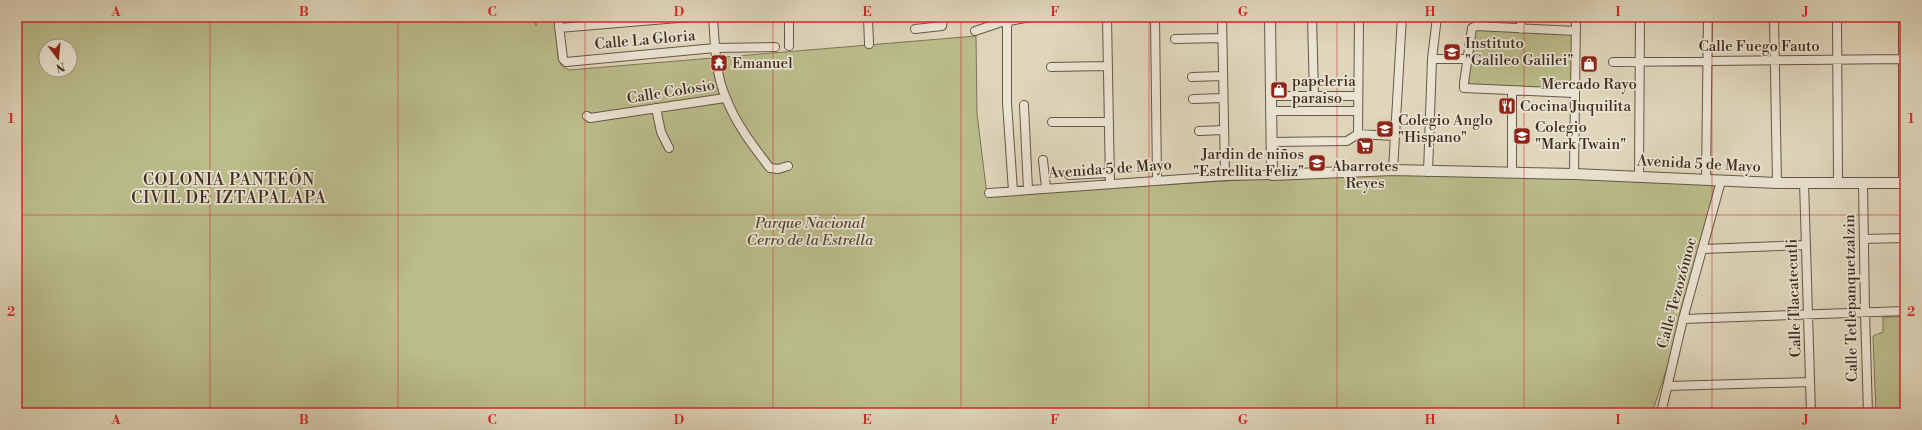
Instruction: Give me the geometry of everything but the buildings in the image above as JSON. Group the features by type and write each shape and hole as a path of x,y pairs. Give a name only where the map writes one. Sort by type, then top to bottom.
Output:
{"street":[{"path":"558,17 559,28 690,17"},
{"name":"Calle Colosio","path":"587,116 590,118 725,98 715,48 713,17"},
{"path":"789,17 789,46"},
{"path":"868,17 869,44"},
{"path":"915,29 942,26 944,17"},
{"path":"990,17 990,26"},
{"path":"1013,191 1007,103 1007,26 1009,22 1031,17"},
{"path":"1107,17 1106,66 1110,184"},
{"path":"1155,17 1156,180"},
{"path":"1222,17 1225,176"},
{"path":"1270,17 1272,175"},
{"path":"1312,17 1314,96"},
{"path":"1358,134 1356,111 1359,17"},
{"path":"1393,170 1402,17"},
{"path":"1428,172 1432,58 1437,17"},
{"path":"1521,17 1521,29"},
{"path":"1574,174 1576,17"},
{"path":"1639,177 1640,17"},
{"path":"1706,180 1708,17"},
{"path":"1774,17 1777,183"},
{"path":"1837,17 1838,182"},
{"path":"1903,17 1904,183"},
{"path":"975,31 1002,22"},
{"path":"1574,93 1464,88 1466,59 1472,28 1476,26 1576,30"},
{"name":"Calle La Gloria","path":"559,28 563,59 566,62 715,48 775,47"},
{"path":"1175,39 1222,38"},
{"path":"1432,58 1466,59"},
{"name":"Calle Fuego Fauto","path":"1613,62 1904,59"},
{"path":"1051,66 1106,66"},
{"path":"1192,77 1223,76"},
{"path":"1512,91 1512,172"},
{"path":"1271,96 1357,96"},
{"path":"725,98 748,140 770,168 778,169 788,166"},
{"path":"1193,99 1223,98"},
{"path":"1024,105 1028,190"},
{"path":"656,108 660,132 669,148"},
{"path":"1271,111 1356,111"},
{"path":"1052,122 1108,122"},
{"path":"1199,131 1224,130"},
{"path":"1272,142 1347,141 1358,134 1394,136"},
{"path":"1043,160 1046,188"},
{"name":"Avenida 5 de Mayo","path":"989,193 1225,176 1393,170 1428,172 1574,174 1777,183 1904,183"},
{"path":"1069,176 1109,173"},
{"name":"Calle Tezozómoc","path":"1661,413 1683,318 1721,181"},
{"name":"Calle Tlacatecutli","path":"1804,182 1811,413"},
{"name":"Calle Tetlepanquetzalzin","path":"1863,182 1864,312 1868,413"},
{"path":"1864,239 1905,238"},
{"path":"1703,249 1806,246"},
{"path":"1683,318 1905,311"},
{"path":"1668,386 1810,382"}],"green space":[{"name":"Parque Nacional Cerro de la Estrella","path":"17,17 535,17 536,26 536,17 555,17 558,57 561,65 569,70 976,36 977,114 987,195 1394,171 1719,182 1683,319 1652,413 17,413"},
{"path":"1474,30 1574,33 1573,89 1466,87"},
{"path":"1883,317 1905,317 1905,413 1876,413 1873,336 1883,332"}],"place":[{"name":"Instituto \"Galileo Galilei\"","path":"1452,52"},
{"name":"Emanuel","path":"719,63"},
{"name":"Mercado Rayo","path":"1589,64"},
{"name":"papeleria paraiso","path":"1279,90"},
{"name":"Cocina Juquilita","path":"1507,106"},
{"name":"Colegio Anglo \"Hispano\"","path":"1385,129"},
{"name":"Colegio \"Mark Twain\"","path":"1522,136"},
{"name":"Abarrotes Reyes","path":"1365,146"},
{"name":"Jardin de niños \"Estrellita Feliz\"","path":"1317,163"}],"district":[{"name":"COLONIA PANTEÓN CIVIL DE IZTAPALAPA","path":"229,189"}]}
